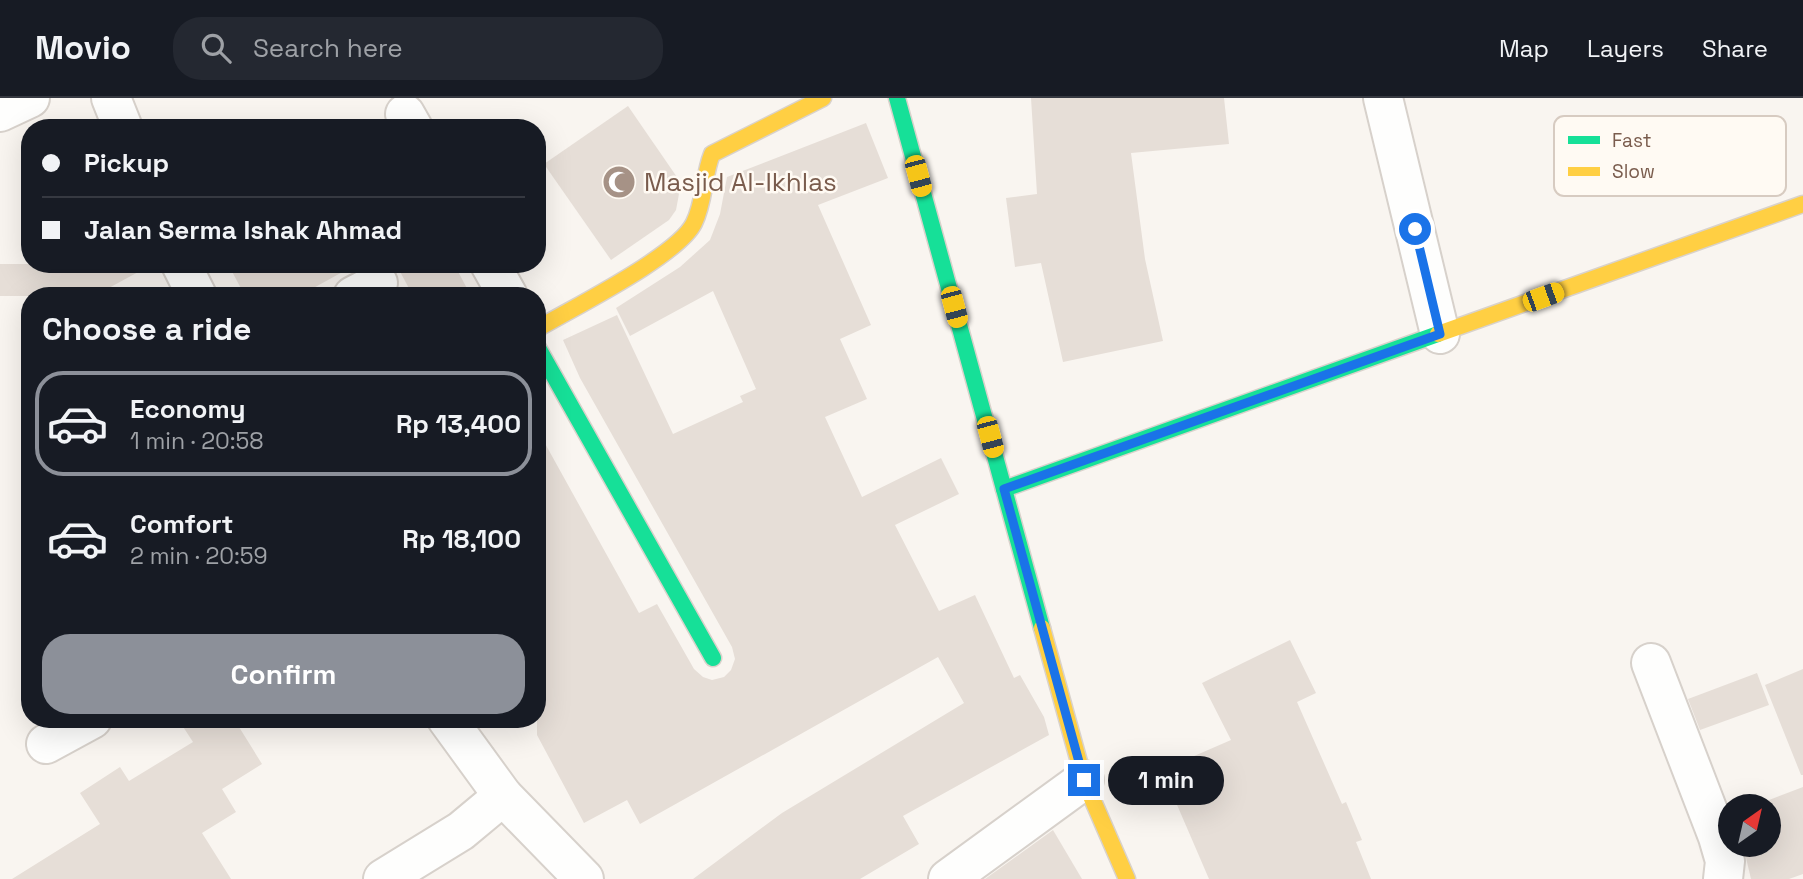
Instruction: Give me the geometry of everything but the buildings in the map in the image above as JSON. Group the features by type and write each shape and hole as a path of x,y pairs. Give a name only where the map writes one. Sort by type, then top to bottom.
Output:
{"street":[{"path":"0,112 30,98"},
{"path":"111,98 119,119"},
{"path":"546,323 682,240 699,212 705,168 712,154 823,98"},
{"path":"897,98 1084,780 1127,879"},
{"path":"1383,98 1440,334"},
{"path":"1004,489 1803,204"},
{"path":"546,362 713,658"},
{"path":"1651,663 1718,837 1725,861 1723,879"},
{"path":"46,744 75,728"},
{"path":"454,728 503,796 584,879"},
{"path":"948,879 1084,780"},
{"path":"383,879 461,831 503,796"}],"traffic: fast":[{"path":"897,98 1042,628"},
{"path":"1004,489 1438,334"},
{"path":"546,362 713,658"}],"traffic: slow":[{"path":"546,324 647,266 684,236 698,215 712,154 823,98"},
{"path":"1438,334 1803,204"},
{"path":"1042,628 1084,780 1127,879"}],"place":[{"name":"Masjid Al-Ikhlas","path":"619,182"}],"route":[{"path":"1084,780 1004,489 1440,334 1415,229"}]}
